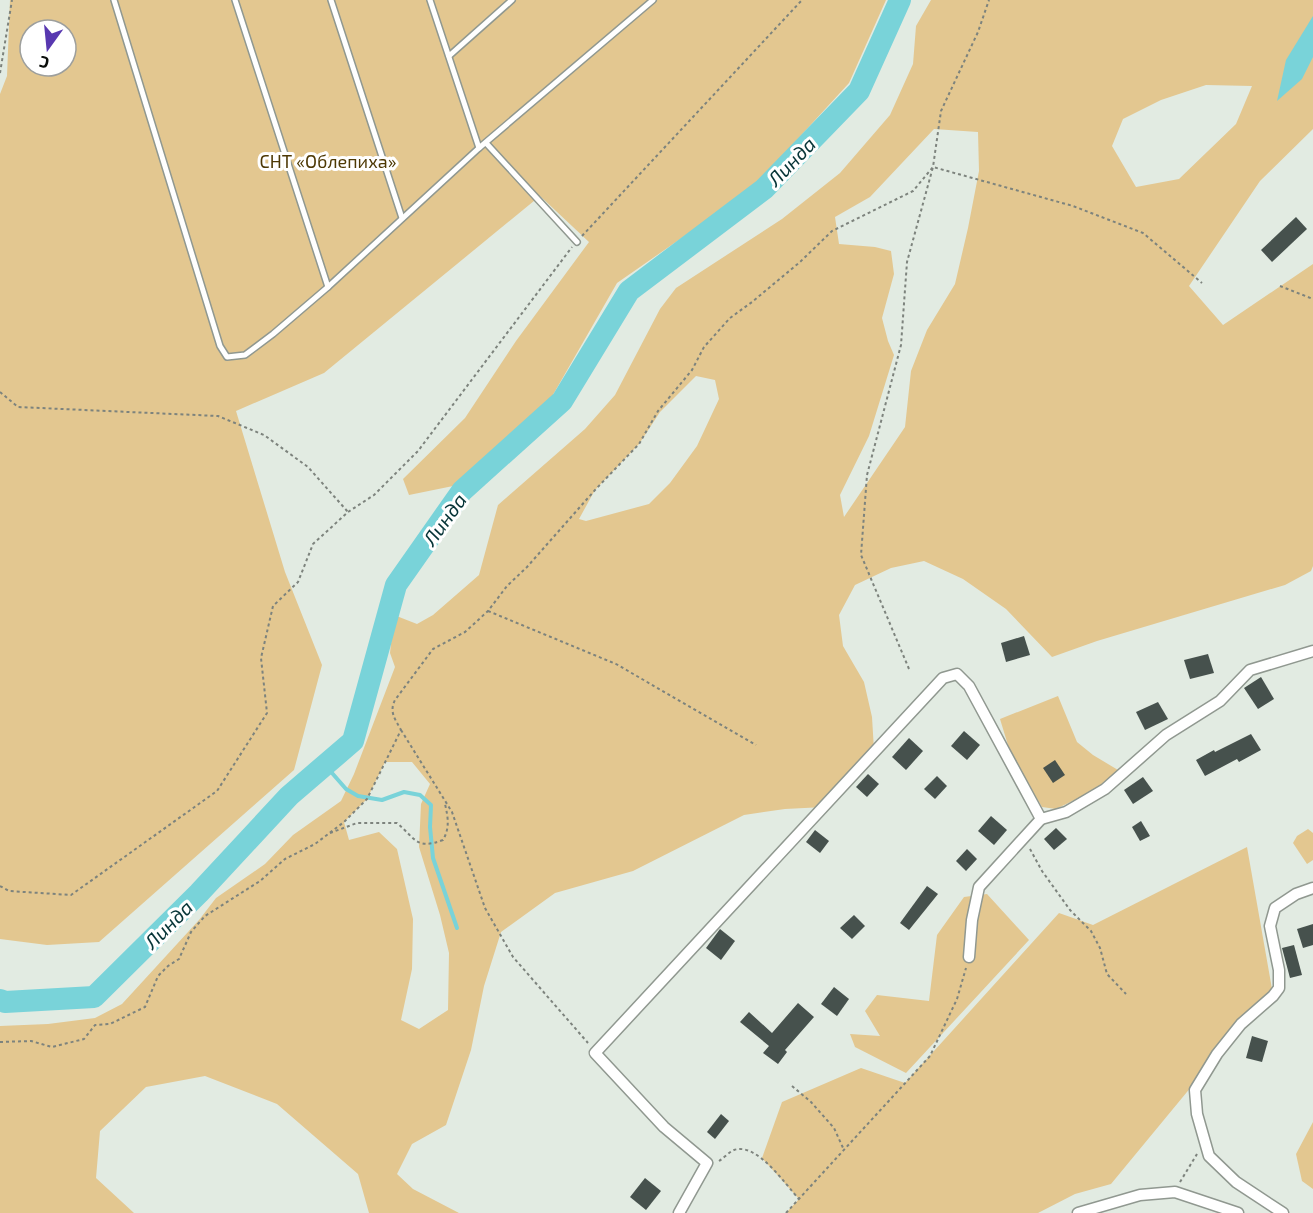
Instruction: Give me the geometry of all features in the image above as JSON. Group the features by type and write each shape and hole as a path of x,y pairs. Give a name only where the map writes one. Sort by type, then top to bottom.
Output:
{"street":[{"path":"969,957 972,920 979,887 1041,819 1066,812 1105,789 1166,735 1220,701 1250,670 1313,651"},
{"path":"679,1213 707,1164 664,1127 595,1053 943,678 957,674 969,686 1041,819"},
{"path":"1283,1213 1236,1182 1209,1156 1204,1144 1194,1090 1216,1054 1241,1024 1279,988 1279,970 1270,926 1275,908 1313,881"},
{"path":"1296,894 1313,888"},
{"path":"1078,1213 1140,1195 1175,1192 1238,1213"}],"lane":[{"path":"114,0 220,346 227,357 245,355 273,334 328,287 479,148 653,0"},
{"path":"235,0 328,287"},
{"path":"331,0 402,218"},
{"path":"430,0 479,148"},
{"path":"449,56 512,0"},
{"path":"486,143 577,242"}],"path":[{"path":"0,73 12,0"},
{"path":"0,886 9,891 71,895 217,791 267,713 261,658 273,606 298,582 314,544 348,513 374,495 418,451 577,242 802,0"},
{"path":"909,669 861,555 867,475 901,345 907,262 933,167 941,111 978,32 989,0"},
{"path":"933,167 1073,206 1143,233 1202,283"},
{"path":"595,1053 581,1033 513,957 485,908 452,812 393,716 392,709 395,700 433,649 465,632 488,611 507,586 639,444 658,411 692,370 704,347 730,318 800,262 832,231 912,190 933,167"},
{"path":"1280,286 1313,299"},
{"path":"0,392 18,407 218,416 264,435 308,467 348,513"},
{"path":"488,611 616,664 756,745"},
{"path":"0,1042 31,1041 48,1047 59,1046 84,1039 95,1025 111,1024 145,1007 158,976 179,959 191,932 206,916 260,880 285,859 315,844 367,799 401,730"},
{"path":"328,834 357,823 397,823 416,843 434,844 443,840 448,832 449,821 445,803"},
{"path":"1025,837 1042,871 1070,910 1091,931 1100,948 1107,974 1126,994"},
{"path":"786,1213 930,1056 957,999 969,957"},
{"path":"792,1086 811,1102 834,1128 844,1150"},
{"path":"1175,1192 1204,1144"},
{"path":"707,1164 720,1160 735,1150 750,1150 762,1158 799,1199"}],"green space":[{"name":"СНТ «Облепиха»","path":"10,0 886,0 849,83 752,189 617,283 550,400 458,485 409,495 403,479 465,418 516,341 589,242 540,196 324,373 236,411 285,572 322,665 294,770 99,942 47,945 0,939 0,94 7,76"},
{"path":"931,0 1313,0 1313,129 1260,181 1189,286 1223,325 1313,264 1313,566 1311,571 1285,585 1097,641 1052,657 1006,609 963,579 924,561 891,568 855,585 839,615 843,646 864,682 872,717 874,750 824,807 785,809 744,815 633,871 555,893 501,932 484,986 471,1050 446,1125 412,1144 397,1174 413,1189 459,1213 369,1213 358,1174 277,1104 205,1076 146,1087 100,1131 96,1178 134,1213 0,1213 0,1026 48,1024 95,1018 122,1004 199,920 216,898 265,864 293,835 341,801 354,774 395,667 390,653 394,615 417,624 433,615 479,575 498,505 585,429 615,395 660,309 676,288 782,219 840,173 890,115 913,64 916,26","holes":["1206,85 1252,86 1236,124 1179,179 1136,187 1112,146 1123,119 1161,100","934,129 978,132 979,171 955,284 927,330 911,371 905,427 844,517 840,495 869,436 894,355 882,318 894,274 891,251 875,247 839,244 835,217 870,197","696,376 715,380 719,399 697,446 670,483 649,504 586,521 579,519 595,490 639,444 660,412","385,762 412,762 430,784 421,804 419,847 449,953 448,1010 419,1029 401,1020 412,969 413,919 397,849 379,832 349,840 344,822 367,799"]},
{"path":"1058,696 1077,742 1118,770 1099,788 1056,809 1042,807 1011,755 1000,719"},
{"path":"1308,829 1313,833 1313,860 1307,864 1293,843 1297,836"},
{"path":"1247,847 1272,989 1111,1184 1075,1194 1038,1213 786,1213 799,1199 762,1158 782,1102 861,1068 905,1083 1059,913 1093,925"},
{"path":"987,894 1029,940 906,1073 855,1047 850,1034 880,1036 865,1011 877,995 929,1001 937,935 964,897"},
{"path":"1313,1122 1313,1189 1302,1181 1296,1154"}],"water":[{"path":"1313,16 1313,57 1302,79 1277,101 1286,60"}],"building":[{"path":"1296,217 1307,229 1272,262 1261,250"},
{"path":"1024,636 1030,655 1006,662 1001,643"},
{"path":"1208,654 1214,673 1190,679 1184,660"},
{"path":"1261,677 1274,699 1258,709 1244,688"},
{"path":"1158,702 1168,719 1145,730 1136,712"},
{"path":"964,731 980,745 967,760 951,746"},
{"path":"1251,734 1261,750 1239,762 1237,759 1205,776 1196,760"},
{"path":"909,738 923,751 906,770 892,757"},
{"path":"1055,760 1065,775 1053,783 1043,768"},
{"path":"868,774 879,784 867,797 856,787"},
{"path":"937,776 947,786 935,799 924,789"},
{"path":"1143,777 1153,791 1133,804 1124,790"},
{"path":"991,816 1007,830 994,845 978,831"},
{"path":"1141,821 1150,836 1140,841 1132,827"},
{"path":"1056,828 1067,839 1054,850 1044,839"},
{"path":"815,830 829,841 820,853 806,842"},
{"path":"967,849 977,859 966,871 956,861"},
{"path":"927,886 938,894 909,930 900,923"},
{"path":"854,915 865,926 852,939 840,928"},
{"path":"1313,924 1313,945 1303,948 1297,929"},
{"path":"720,929 735,941 721,960 706,948"},
{"path":"1294,945 1302,975 1290,978 1282,948"},
{"path":"834,987 849,999 837,1016 821,1004"},
{"path":"798,1003 814,1017 785,1050 787,1052 778,1064 763,1053 769,1046 740,1022 749,1012 772,1033"},
{"path":"1252,1036 1268,1041 1262,1062 1246,1058"},
{"path":"721,1114 729,1121 715,1139 707,1132"},
{"path":"645,1178 661,1191 646,1210 630,1197"}],"waterway":[{"name":"Линда","path":"0,1000 5,1002 94,997 199,893 289,796 353,741 396,585 462,491 562,401 629,291 764,189 859,91 900,0"},
{"path":"325,765 346,789 358,796 382,800 404,792 420,795 431,805 430,827 433,858 457,928"}]}
